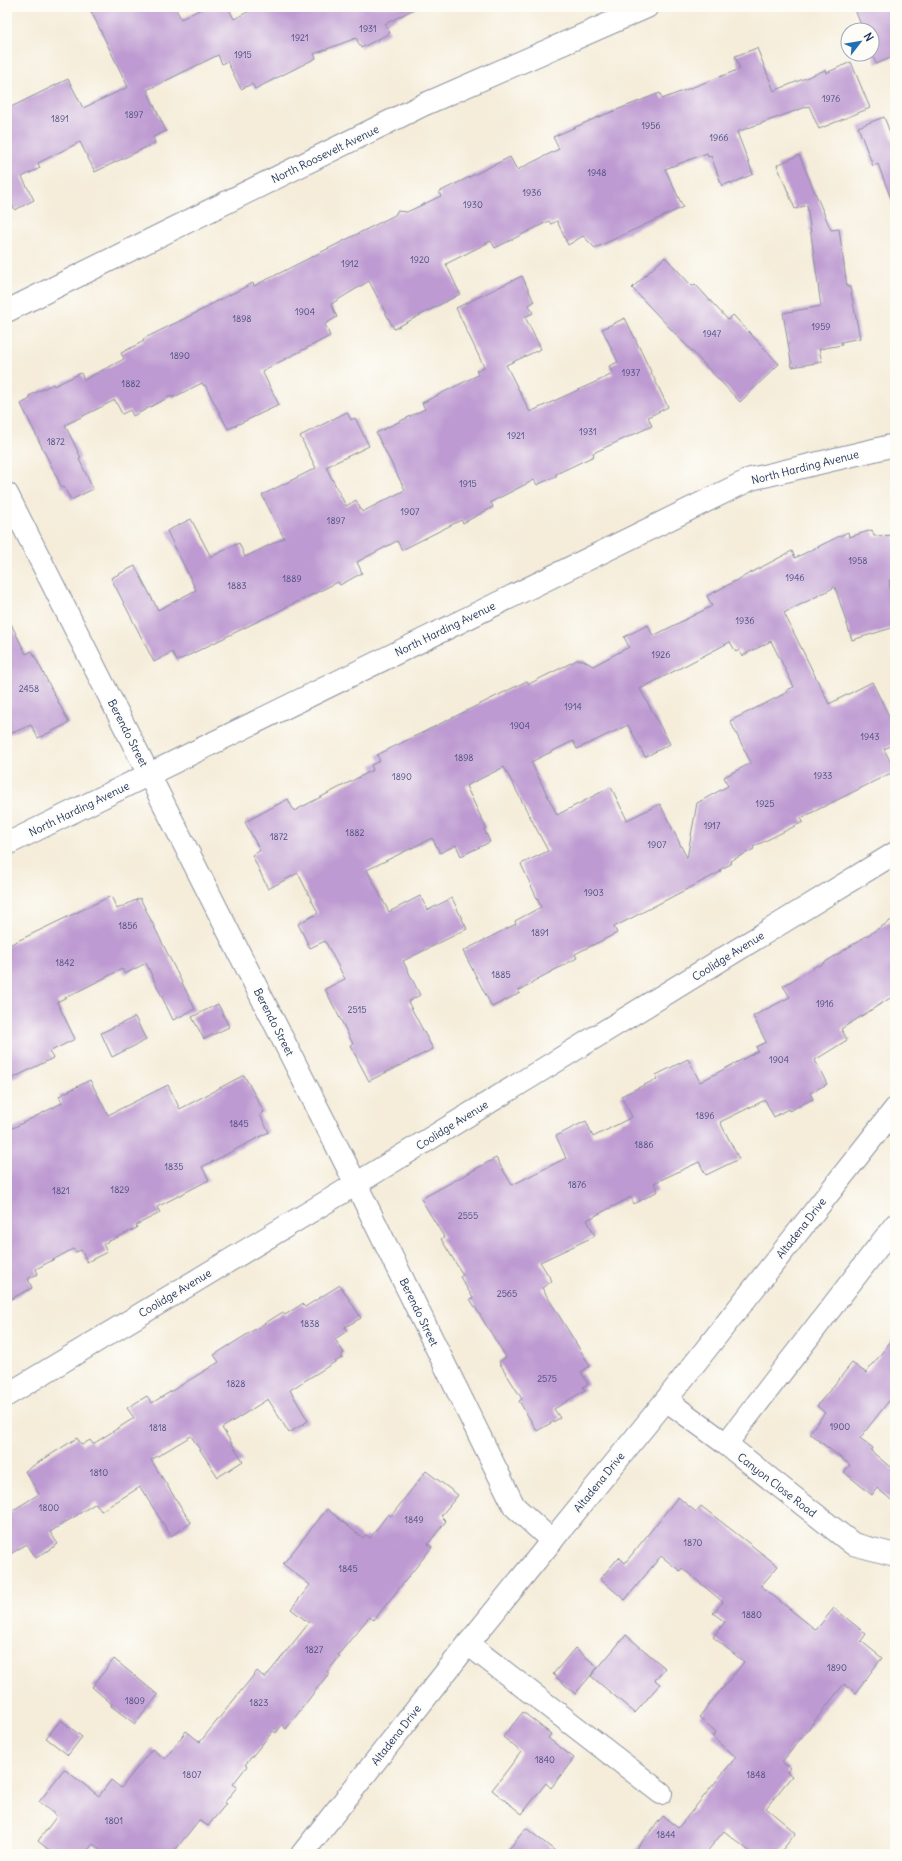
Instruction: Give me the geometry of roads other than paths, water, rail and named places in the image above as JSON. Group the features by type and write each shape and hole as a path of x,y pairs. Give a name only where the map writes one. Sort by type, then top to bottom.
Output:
{"street":[{"name":"North Roosevelt Avenue","path":"7,311 423,105 647,7"},
{"name":"North Harding Avenue","path":"7,844 751,479 895,445"},
{"name":"Berendo Street","path":"7,494 356,1184 514,1506 552,1541"},
{"name":"Coolidge Avenue","path":"7,1395 356,1184 895,853"},
{"name":"Altadena Drive","path":"302,1854 468,1644 666,1400 895,1109"},
{"path":"726,1444 895,1225"},
{"name":"Canyon Close Road","path":"666,1400 726,1444 853,1544 895,1555"},
{"path":"468,1644 661,1793"}]}
